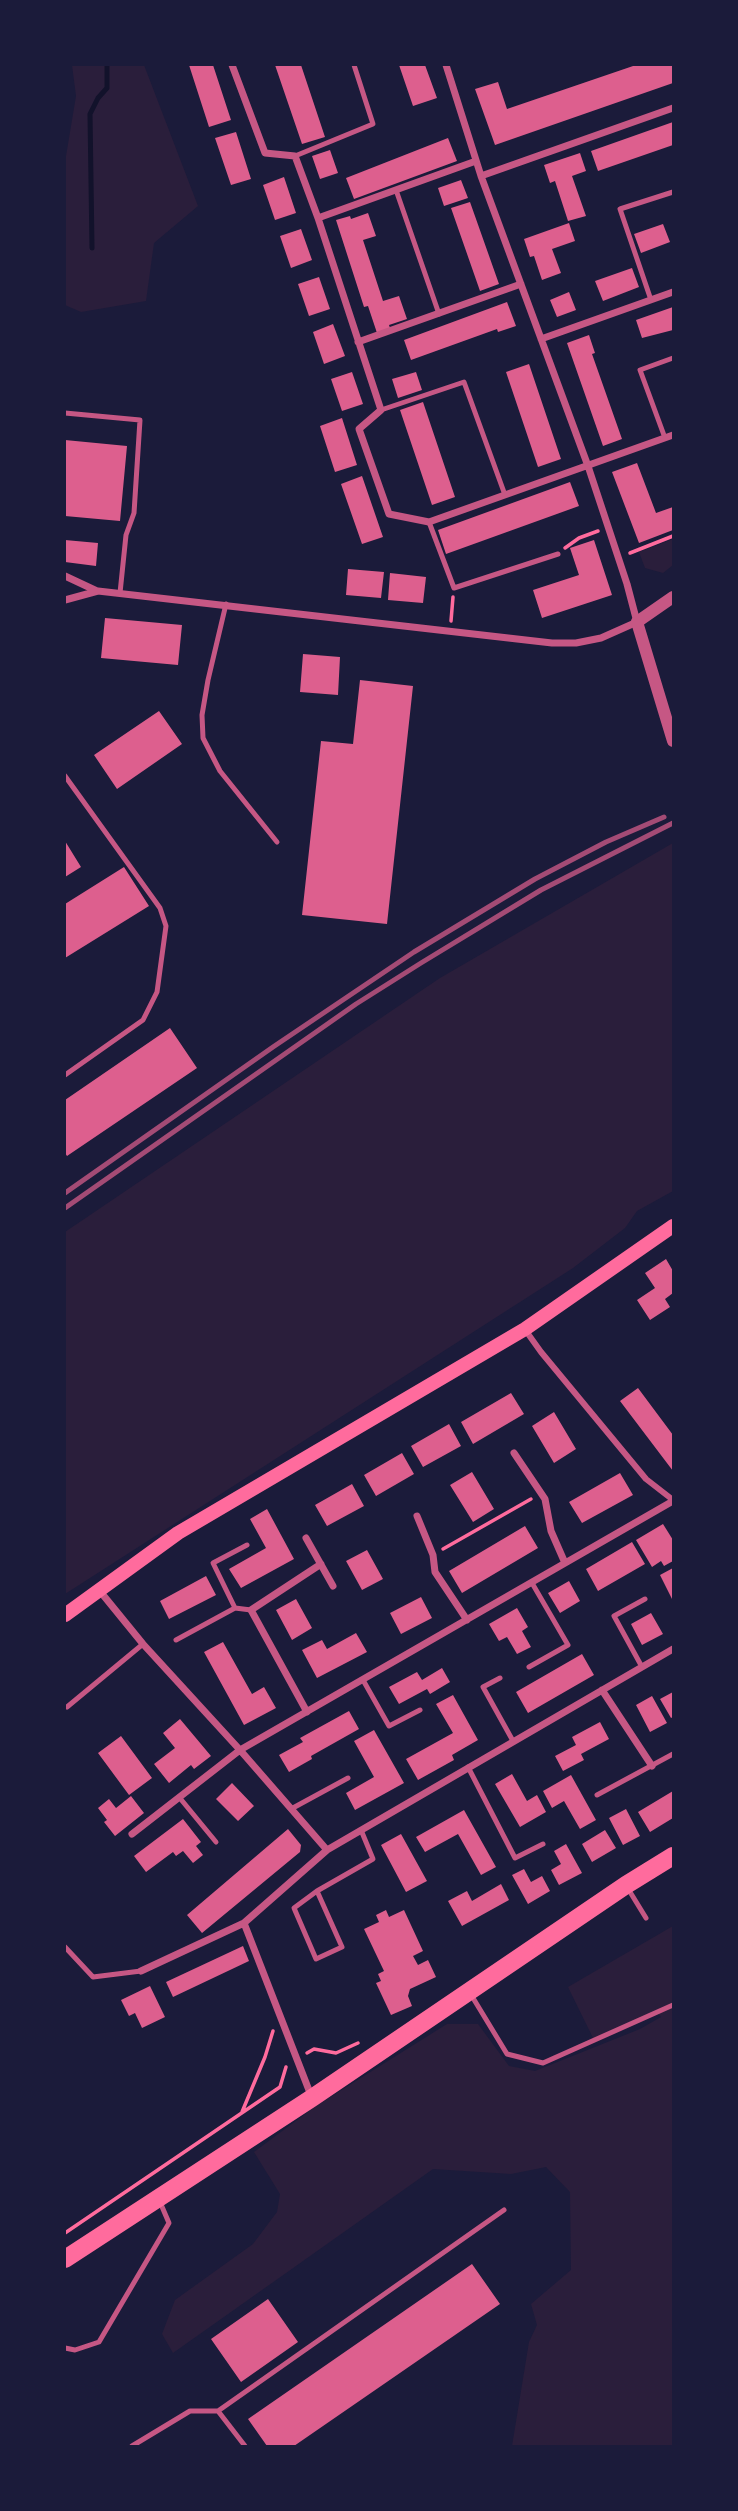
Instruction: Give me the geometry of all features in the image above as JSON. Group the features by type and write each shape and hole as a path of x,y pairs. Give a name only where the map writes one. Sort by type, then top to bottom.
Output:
{"main road":[{"path":"65,1615 178,1533 525,1329 673,1226"},
{"path":"65,2259 312,2098 673,1856"}],"street":[{"path":"232,65 265,153 295,156 318,218 381,410 359,429 389,514 429,522 669,436"},
{"path":"446,65 481,176 588,466 673,741"},
{"path":"481,176 673,108"},
{"path":"318,218 476,161"},
{"path":"359,342 521,284"},
{"path":"541,339 673,292"},
{"path":"65,576 98,591 552,643 576,643 601,638 637,622 673,597"},
{"path":"65,600 98,591"},
{"path":"132,1834 240,1750 673,1501 646,1479 525,1329"},
{"path":"514,1453 545,1499 551,1531 565,1563"},
{"path":"416,1516 432,1555 435,1572 467,1620"},
{"path":"306,1538 333,1586"},
{"path":"307,1712 251,1610 321,1564"},
{"path":"98,1590 327,1850"},
{"path":"141,1971 244,1923 327,1850 673,1649"},
{"path":"602,1690 652,1766"},
{"path":"244,1923 312,2098"}],"lane":[{"path":"295,156 373,124 354,65"},
{"path":"396,190 439,314"},
{"path":"651,300 620,209 673,192"},
{"path":"669,436 640,370 673,358"},
{"path":"381,410 464,383 505,495"},
{"path":"65,413 140,420 134,513 126,535 120,593"},
{"path":"429,522 454,588 558,554"},
{"path":"226,604 208,680 202,715 203,738 220,771 277,842"},
{"path":"65,776 160,908 166,926 157,992 143,1020 65,1075"},
{"path":"235,1608 213,1563 247,1545"},
{"path":"529,1667 568,1645 532,1583"},
{"path":"642,1667 614,1616 645,1599"},
{"path":"176,1640 235,1608 251,1610"},
{"path":"67,1707 143,1644"},
{"path":"500,1678 483,1687 513,1741"},
{"path":"363,1680 389,1726 420,1710"},
{"path":"597,1795 673,1754"},
{"path":"468,1768 515,1858 543,1844"},
{"path":"291,1809 348,1777"},
{"path":"179,1797 216,1842"},
{"path":"317,1891 342,1947 316,1959 294,1908 317,1891 373,1858 361,1830"},
{"path":"626,1885 646,1918"},
{"path":"65,1947 93,1977 141,1971"},
{"path":"469,1991 507,2054 543,2063 673,2005"},
{"path":"65,2348 75,2350 99,2342 169,2223 158,2198"},
{"path":"132,2446 190,2411 218,2411 504,2210"},
{"path":"218,2411 245,2446"}],"path":[{"path":"558,554 579,538 608,527"},
{"path":"618,557 673,536"},
{"path":"450,631 454,588"},
{"path":"432,1555 541,1492"},
{"path":"241,2114 265,2057 278,2011"},
{"path":"65,2232 280,2087 285,2068 296,2059 314,2049 336,2053 359,2043"}],"shaded area":[{"path":"72,65 144,65 198,206 154,243 146,301 81,312 65,305 65,162 76,96"},
{"path":"673,539 673,565 663,573 645,568 639,552"},
{"path":"673,843 673,1191 637,1211 625,1228 573,1268 65,1594 65,1232 440,978"},
{"path":"673,1926 673,2446 512,2446 529,2342 537,2325 531,2304 571,2270 570,2192 546,2167 511,2174 433,2169 173,2353 162,2334 175,2300 253,2244 277,2212 280,2194 254,2152 316,2106 447,2024 478,2024 509,2066 535,2071 640,2029 661,2017 657,2012 594,2040 568,1987"}],"building":[{"path":"189,65 213,65 231,120 209,127"},
{"path":"275,65 301,65 325,137 302,144"},
{"path":"399,65 425,65 437,98 413,106"},
{"path":"636,65 673,65 673,83 495,145 475,89 498,82 507,109"},
{"path":"673,122 673,145 598,171 591,151"},
{"path":"236,132 251,179 231,185 215,138"},
{"path":"448,138 457,161 354,199 346,178"},
{"path":"330,150 338,173 320,179 312,156"},
{"path":"580,153 586,171 572,176 586,216 568,221 555,181 550,183 544,165"},
{"path":"284,177 296,213 275,220 263,185"},
{"path":"461,180 468,198 444,206 438,188"},
{"path":"470,202 499,284 480,291 451,208"},
{"path":"368,213 376,236 363,240 383,301 399,296 407,319 389,325 390,328 377,333 368,306 364,307 336,220 350,216 351,219"},
{"path":"569,223 575,241 552,249 561,273 542,280 534,256 530,257 524,239"},
{"path":"663,224 670,242 641,253 634,234"},
{"path":"301,229 312,260 291,268 280,236"},
{"path":"632,268 639,287 603,301 595,281"},
{"path":"319,277 330,309 309,316 298,284"},
{"path":"569,292 576,310 557,317 550,300"},
{"path":"507,302 516,326 498,332 497,329 411,360 404,340"},
{"path":"673,307 673,330 642,338 636,320"},
{"path":"333,324 345,356 324,364 313,332"},
{"path":"589,335 595,353 592,354 622,439 603,446 567,343"},
{"path":"529,364 561,459 538,467 506,372"},
{"path":"352,372 363,404 342,411 331,379"},
{"path":"416,372 422,390 398,398 392,379"},
{"path":"423,402 455,497 432,505 400,410"},
{"path":"342,418 357,465 335,472 320,426"},
{"path":"65,440 127,446 120,521 65,516"},
{"path":"637,463 656,513 673,507 673,530 639,543 612,472"},
{"path":"362,476 383,537 362,544 341,484"},
{"path":"570,482 579,506 446,554 438,530"},
{"path":"65,540 98,543 96,566 65,562"},
{"path":"594,540 612,595 542,618 533,590 579,575 570,548"},
{"path":"348,569 384,572 381,598 346,595"},
{"path":"390,573 426,577 423,603 388,600"},
{"path":"105,618 182,625 178,665 101,658"},
{"path":"303,654 340,657 338,695 300,692"},
{"path":"360,680 413,686 387,924 302,915 321,741 353,744"},
{"path":"159,711 182,744 117,789 94,755"},
{"path":"65,841 81,867 65,877"},
{"path":"124,867 149,906 65,958 65,904"},
{"path":"170,1028 197,1068 67,1156 65,1100"},
{"path":"666,1259 673,1271 673,1293 665,1299 670,1307 650,1320 637,1300 655,1288 645,1273"},
{"path":"638,1388 673,1435 673,1471 620,1401"},
{"path":"511,1393 524,1414 473,1444 461,1422"},
{"path":"554,1412 576,1449 554,1463 532,1426"},
{"path":"449,1424 461,1446 423,1467 411,1446"},
{"path":"402,1453 414,1474 376,1496 364,1475"},
{"path":"472,1472 494,1509 473,1522 450,1485"},
{"path":"620,1473 633,1495 582,1523 569,1502"},
{"path":"352,1484 364,1506 327,1526 315,1505"},
{"path":"267,1509 294,1559 241,1588 229,1569 266,1548 250,1519"},
{"path":"663,1524 673,1540 673,1561 664,1566 661,1561 652,1567 636,1540"},
{"path":"525,1526 538,1548 462,1593 449,1571"},
{"path":"632,1542 645,1564 598,1591 586,1569"},
{"path":"367,1550 383,1579 362,1590 346,1561"},
{"path":"673,1568 673,1601 660,1575"},
{"path":"206,1576 216,1595 169,1619 160,1601"},
{"path":"569,1581 580,1601 560,1613 548,1593"},
{"path":"421,1597 432,1618 401,1634 390,1613"},
{"path":"296,1599 312,1628 292,1640 276,1610"},
{"path":"517,1608 528,1627 522,1631 531,1647 517,1654 507,1637 499,1641 489,1624"},
{"path":"651,1613 663,1634 642,1645 631,1624"},
{"path":"356,1633 367,1652 317,1678 302,1650 322,1640 327,1649"},
{"path":"223,1642 252,1694 264,1687 276,1708 244,1725 204,1652"},
{"path":"582,1654 594,1675 528,1713 516,1692"},
{"path":"442,1668 450,1682 430,1694 427,1689 399,1704 389,1687 417,1672 422,1680"},
{"path":"673,1692 673,1717 671,1718 660,1699"},
{"path":"453,1695 478,1740 452,1755 454,1760 418,1780 406,1759 453,1733 436,1704"},
{"path":"652,1696 667,1723 650,1732 636,1705"},
{"path":"349,1711 359,1729 311,1756 312,1759 289,1772 279,1755 303,1742 300,1738"},
{"path":"180,1719 211,1756 194,1769 191,1765 169,1783 154,1764 175,1748 163,1733"},
{"path":"600,1722 609,1739 581,1754 584,1760 563,1771 555,1756 576,1745 572,1737"},
{"path":"374,1730 404,1783 355,1810 346,1793 374,1777 354,1741"},
{"path":"121,1736 152,1778 129,1795 98,1753"},
{"path":"512,1774 527,1801 537,1795 546,1812 520,1827 495,1784"},
{"path":"571,1775 596,1820 580,1829 564,1801 552,1808 543,1791"},
{"path":"232,1783 254,1806 238,1821 216,1799"},
{"path":"673,1791 673,1818 650,1832 638,1812"},
{"path":"131,1796 144,1813 115,1836 104,1822 107,1820 98,1808 109,1799 116,1808"},
{"path":"626,1809 640,1836 623,1845 609,1818"},
{"path":"464,1810 496,1867 481,1875 458,1834 425,1852 416,1837"},
{"path":"183,1819 201,1842 196,1846 203,1855 193,1863 183,1851 176,1856 173,1852 146,1872 134,1856"},
{"path":"288,1829 301,1845 300,1852 202,1933 187,1915"},
{"path":"605,1830 616,1848 592,1862 582,1844"},
{"path":"401,1834 427,1881 406,1892 381,1845"},
{"path":"566,1844 582,1873 559,1885 551,1870 561,1864 554,1851"},
{"path":"524,1869 531,1882 542,1876 550,1891 528,1904 512,1875"},
{"path":"501,1884 509,1900 462,1926 448,1901 467,1891 472,1901"},
{"path":"386,1910 389,1917 404,1910 423,1951 413,1956 418,1965 428,1960 436,1977 410,1989 408,1996 412,2006 391,2015 376,1983 381,1981 378,1974 384,1971 364,1929 379,1922 376,1915"},
{"path":"243,1946 249,1961 173,1997 166,1982"},
{"path":"150,1986 165,2017 142,2028 135,2013 129,2016 121,2000"},
{"path":"472,2264 500,2304 294,2446 267,2446 248,2419"},
{"path":"268,2299 298,2342 241,2382 211,2339"}],"waterway":[{"path":"92,248 90,114 107,88 107,65"}],"railway":[{"path":"65,1193 414,952 535,879 606,842 664,817"},
{"path":"65,1208 356,1004 541,890 673,823"}]}
